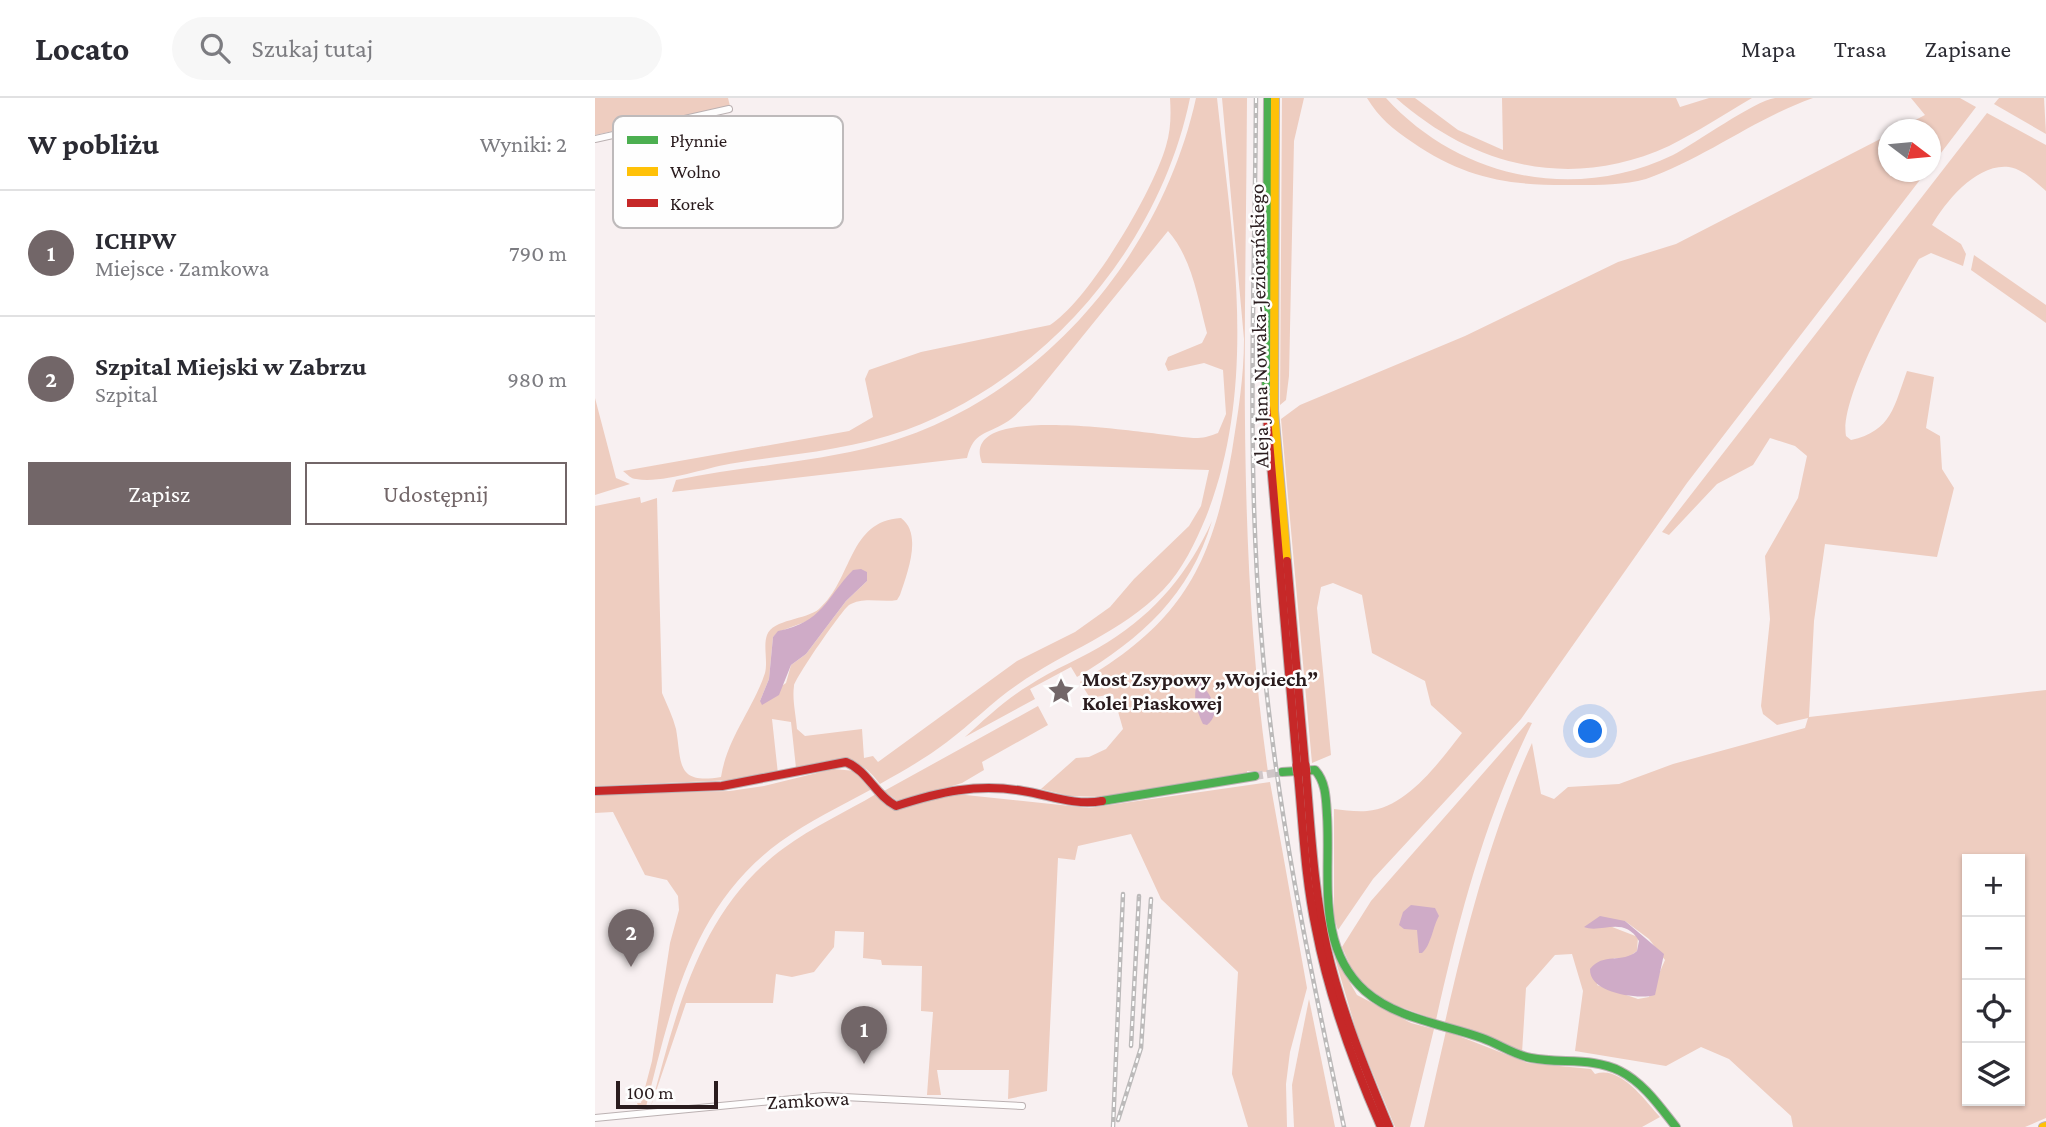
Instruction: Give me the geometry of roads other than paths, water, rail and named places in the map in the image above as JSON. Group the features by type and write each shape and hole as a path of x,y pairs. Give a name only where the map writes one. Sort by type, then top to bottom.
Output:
{"main road":[{"name":"Aleja Jana Nowaka-Jeziorańskiego","path":"1268,98 1266,411 1301,769 1327,949 1350,1030 1389,1127"},
{"name":"Aleja Jana Nowaka-Jeziorańskiego","path":"1275,98 1274,411 1308,882 1321,952 1343,1033 1381,1127"},
{"path":"595,791 722,786 846,762 861,768 885,800 896,806 942,791 972,787 1020,790 1086,804 1255,776"},
{"path":"1282,772 1315,770 1322,778 1331,928 1344,966 1358,986 1386,1006 1494,1042 1524,1056 1591,1063 1615,1069 1644,1088 1676,1127"}],"street":[{"path":"698,116 729,109"},
{"path":"595,139 613,135"},
{"name":"Zamkowa","path":"595,1118 824,1096 1022,1106"}],"tunnel":[{"path":"1255,776 1282,772"}],"railway":[{"path":"1256,98 1253,432 1256,565 1261,632 1284,819 1306,943 1344,1127"},
{"path":"1113,1127 1123,894"},
{"path":"1131,1046 1139,896"},
{"path":"1118,1120 1141,1048 1151,899"}],"place":[{"name":"Most Zsypowy „Wojciech” Kolei Piaskowej","path":"1061,691"},
{"name":"Szpital Miejski w Zabrzu","path":"631,967"},
{"name":"ICHPW","path":"864,1064"}]}
